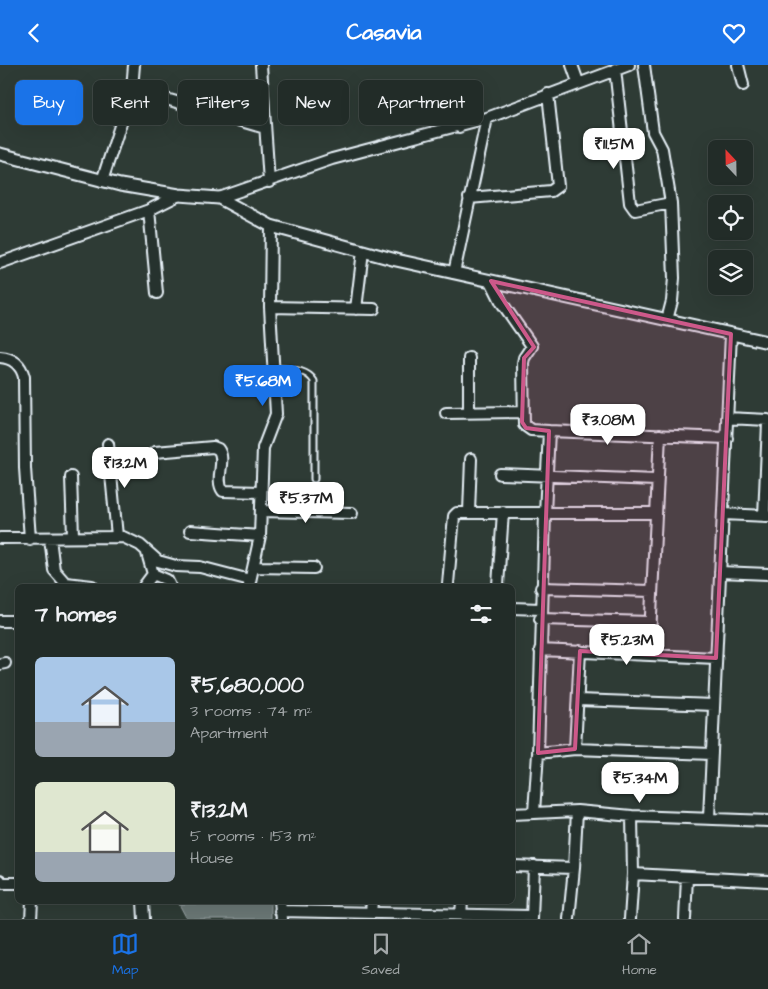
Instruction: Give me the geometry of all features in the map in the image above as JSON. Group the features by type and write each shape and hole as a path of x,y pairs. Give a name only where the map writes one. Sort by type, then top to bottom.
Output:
{"street":[{"path":"133,80 134,65"},
{"path":"261,65 269,182"},
{"path":"572,65 578,83"},
{"path":"0,154 102,181 179,195 219,198 332,159 459,127 487,118 629,65"},
{"path":"644,65 653,132 662,149 671,203 674,278 672,301 667,320"},
{"path":"738,65 743,85"},
{"path":"615,69 630,203 635,209 671,203"},
{"path":"469,198 551,191 558,186 548,94"},
{"path":"168,99 266,128"},
{"path":"454,273 487,118"},
{"path":"102,181 120,125"},
{"path":"0,263 149,210 179,195"},
{"path":"219,198 272,226 363,251 454,273 768,342"},
{"path":"149,210 157,293"},
{"path":"0,538 30,539 73,536 117,536 131,540 152,558 166,563 200,567 250,583 260,536 263,448 276,414 270,307 272,226"},
{"path":"356,309 363,251"},
{"path":"491,281 502,303 532,346 524,359 522,422 526,429 727,438"},
{"path":"270,307 374,309"},
{"path":"709,819 731,334"},
{"path":"0,357 9,359 19,365 24,377 30,539"},
{"path":"469,358 469,413"},
{"path":"446,413 522,412"},
{"path":"723,514 766,516 768,422 727,418"},
{"path":"534,812 538,753 541,588 549,431"},
{"path":"649,655 656,480 660,435"},
{"path":"108,445 117,536"},
{"path":"156,452 218,449 220,452 220,483 223,491 261,492"},
{"path":"468,512 471,459"},
{"path":"500,474 656,480"},
{"path":"71,477 73,536"},
{"path":"261,511 352,513"},
{"path":"448,584 454,516 456,513 655,513"},
{"path":"498,584 503,513"},
{"path":"190,531 260,536"},
{"path":"50,538 54,570 56,575 67,584"},
{"path":"146,552 153,574 167,580 169,584"},
{"path":"254,567 314,568"},
{"path":"720,572 768,574"},
{"path":"146,584 153,574"},
{"path":"541,588 652,591"},
{"path":"515,609 541,614 651,622"},
{"path":"0,621 15,621"},
{"path":"540,650 716,658"},
{"path":"575,749 580,651"},
{"path":"578,700 714,705"},
{"path":"538,753 575,749 712,754"},
{"path":"569,919 577,811"},
{"path":"515,814 577,811 632,816 768,821"},
{"path":"630,919 633,874 632,816"},
{"path":"515,866 574,868"},
{"path":"281,910 371,913 390,916 433,917 462,915 532,918 534,866"},
{"path":"633,874 768,881"},
{"path":"685,919 687,877"},
{"path":"0,881 0,883 15,883"},
{"path":"31,919 32,904"},
{"path":"143,904 144,919"},
{"path":"371,913 372,904"},
{"path":"462,904 462,915"}],"lane":[{"path":"274,368 303,372 311,376 314,381 314,479"}],"highlighted area":[{"path":"491,281 731,334 716,658 580,651 575,749 538,753 549,431 526,428 522,422 524,358 534,347"}],"shaded area":[{"path":"179,904 271,904 271,919 187,919"}]}
